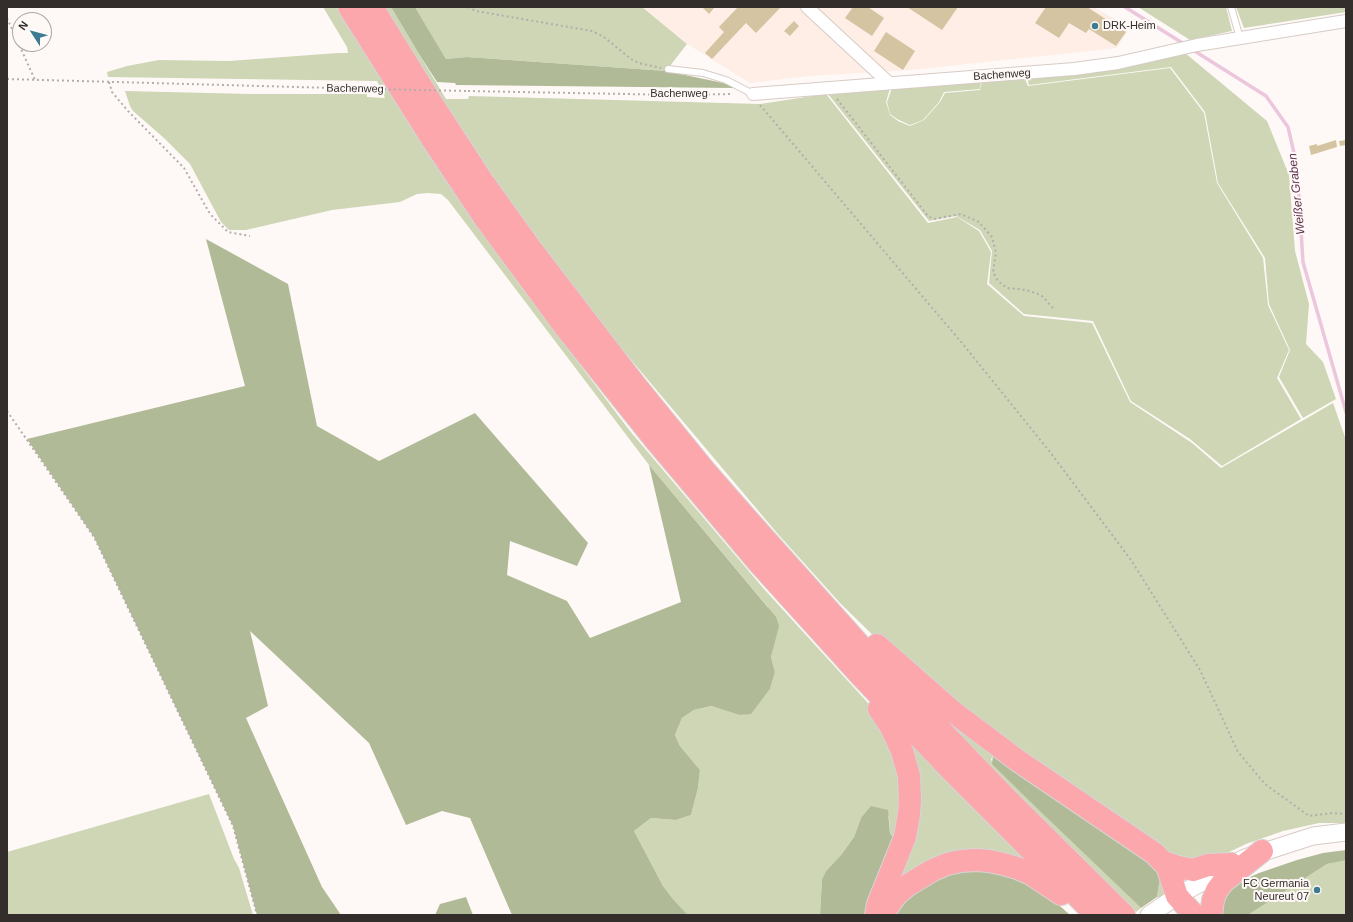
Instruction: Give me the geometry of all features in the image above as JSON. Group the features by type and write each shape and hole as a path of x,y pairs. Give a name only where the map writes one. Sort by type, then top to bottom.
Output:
{"highway":[{"path":"349,7 386,68 458,178 565,326 702,497 758,562 863,678 950,769 1096,915"},
{"path":"372,7 483,182 594,332 666,423 747,519 820,602 945,736 1124,915"},
{"path":"820,602 860,628 895,662 952,710 1011,755 1154,853 1167,866 1162,906 1194,915"},
{"path":"863,678 880,711 891,727 902,751 909,776 910,799 905,837 878,904 876,915"},
{"path":"1211,915 1213,900 1217,890 1223,882 1262,851"},
{"path":"882,915 896,895 921,876 947,864 976,860 1004,864 1024,871 1056,890 1074,906 1096,915"},
{"path":"1164,862 1178,868 1193,870 1208,865 1232,864"}],"main road":[{"path":"1162,906 1244,858 1262,851 1313,836 1346,832"}],"street":[{"path":"808,7 889,83"},
{"name":"Bachenweg","path":"753,94 1074,69 1118,62 1198,45 1346,21"}],"lane":[{"path":"1231,7 1240,38"},
{"path":"668,69 703,73 726,80 753,94"}],"path":[{"path":"468,7 476,11 592,31 604,37 631,59 639,63 668,69"},
{"path":"7,18 35,80"},
{"name":"Bachenweg","path":"7,79 468,91 677,95 753,94"},
{"path":"109,82 112,92 128,111 184,168 210,214 228,232 250,236"},
{"path":"830,88 839,103 928,216 934,219 961,214 979,222 992,237 996,253 993,272 998,282 1007,288 1026,290 1041,295 1054,309"},
{"path":"753,94 962,343 1050,452 1126,554 1162,608 1200,670 1238,752 1265,784 1309,816 1332,813 1346,814"},
{"path":"7,411 94,537 233,826 257,915"}],"shaded area":[{"path":"642,7 1094,7 1129,28 1117,48 911,70 809,76 750,83 689,45"}],"green space":[{"path":"323,7 336,7 397,105 470,215 521,287 630,431 764,589 868,703 881,721 906,800 869,915 865,915 890,835 889,816 861,818 854,837 841,855 826,871 822,879 820,915 688,915 663,886 634,831 651,818 676,820 691,815 698,788 700,770 680,746 675,735 682,718 694,710 713,706 739,715 751,713 770,689 775,672 771,657 773,647 768,607 649,465 448,200 441,194 417,194 400,202 332,210 246,230 229,230 221,222 190,164 164,138 133,111 125,91 250,94 367,94 367,97 385,98 377,81 108,77 107,72 127,66 159,60 229,61 348,53 347,47"},
{"path":"384,7 391,7 446,99 468,99 469,96 760,104 826,94 928,223 957,217 979,231 991,252 987,284 1024,316 1092,323 1130,402 1192,443 1221,468 1333,403 1346,440 1346,823 1319,823 1283,831 1246,844 1206,863 1186,865 1059,783 885,647 840,603 777,533 606,330 560,270 497,182 431,82"},
{"path":"391,7 415,7 446,59 467,57 666,71 723,83 734,88 456,85 455,83 437,82"},
{"path":"415,7 642,7 687,44 666,71 467,57 446,59"},
{"path":"1138,7 1226,7 1232,31 1190,40"},
{"path":"1236,7 1346,7 1346,12 1244,28"},
{"path":"1185,53 1267,121 1289,175 1295,251 1309,304 1306,344 1323,362 1336,399 1303,418 1279,377 1290,350 1269,304 1265,258 1218,183 1205,112 1171,67 1029,85 1027,78"},
{"path":"1170,68 1204,113 1217,183 1263,258 1268,305 1289,350 1277,378 1301,419 1222,466 1190,439 1131,401 1093,321 1024,314 989,283 992,251 980,230 956,216 929,221 828,94 890,88 886,102 890,115 898,121 910,126 924,120 940,102 945,93 980,90 982,82 1025,79 1028,86"},
{"path":"981,82 980,89 944,92 939,102 923,120 910,125 890,114 887,102 892,88"},
{"path":"206,239 288,284 317,426 379,461 475,413 588,543 577,566 510,541 507,575 567,601 590,638 681,602 649,465 776,617 779,626 771,657 775,672 770,689 751,714 739,715 712,706 694,710 682,718 675,735 680,746 700,770 698,788 691,815 676,820 651,818 634,831 663,886 688,915 512,915 470,818 442,811 406,825 369,743 250,631 268,706 246,718 322,887 341,915 257,915 233,826 94,537 27,439 245,386"},
{"path":"901,675 1156,862 1166,893 1164,896 1160,899 1157,897 1159,881 993,754 991,760 1049,820 1141,908 1136,912 1041,818"},
{"path":"902,734 1037,872 1018,863 893,880 898,869"},
{"path":"993,754 1149,861 1160,877 1157,897 1141,908 992,764"},
{"path":"209,794 234,859 239,868 253,915 7,915 7,852"},
{"path":"871,806 888,810 890,834 894,838 865,915 820,915 822,879 826,871 841,855 854,837 861,818"},
{"path":"1346,850 1346,860 1327,864 1248,915 1220,915 1224,896 1237,883 1259,873 1297,860 1323,853"},
{"name":"FC Germania Neureut 07","path":"1346,860 1346,915 1248,915 1327,864"},
{"path":"991,870 1005,872 1051,898 1070,915 895,915 908,899 923,887 945,875 969,871"},
{"path":"466,897 473,915 435,915 440,904"}],"building":[{"path":"702,7 715,7 709,14"},
{"path":"738,7 781,7 756,33 746,23 712,59 705,53 724,32 719,27"},
{"path":"853,7 868,7 884,18 872,36 845,18"},
{"path":"907,7 958,7 942,30"},
{"path":"1046,7 1087,7 1126,32 1116,46 1089,29 1086,33 1069,23 1059,38 1035,23"},
{"path":"794,21 799,26 790,36 784,31"},
{"path":"886,32 915,51 903,70 874,51"},
{"path":"1336,140 1337,147 1311,155 1309,146 1317,144 1317,146"},
{"path":"1346,140 1346,145 1340,146 1339,141"}],"waterway":[{"name":"Weißer Graben","path":"1125,7 1184,44"},
{"name":"Weißer Graben","path":"1193,50 1266,96 1288,127 1297,166 1303,262 1346,412"}],"place":[{"name":"DRK-Heim","path":"1095,26"},
{"name":"FC Germania Neureut 07","path":"1317,890"}]}
